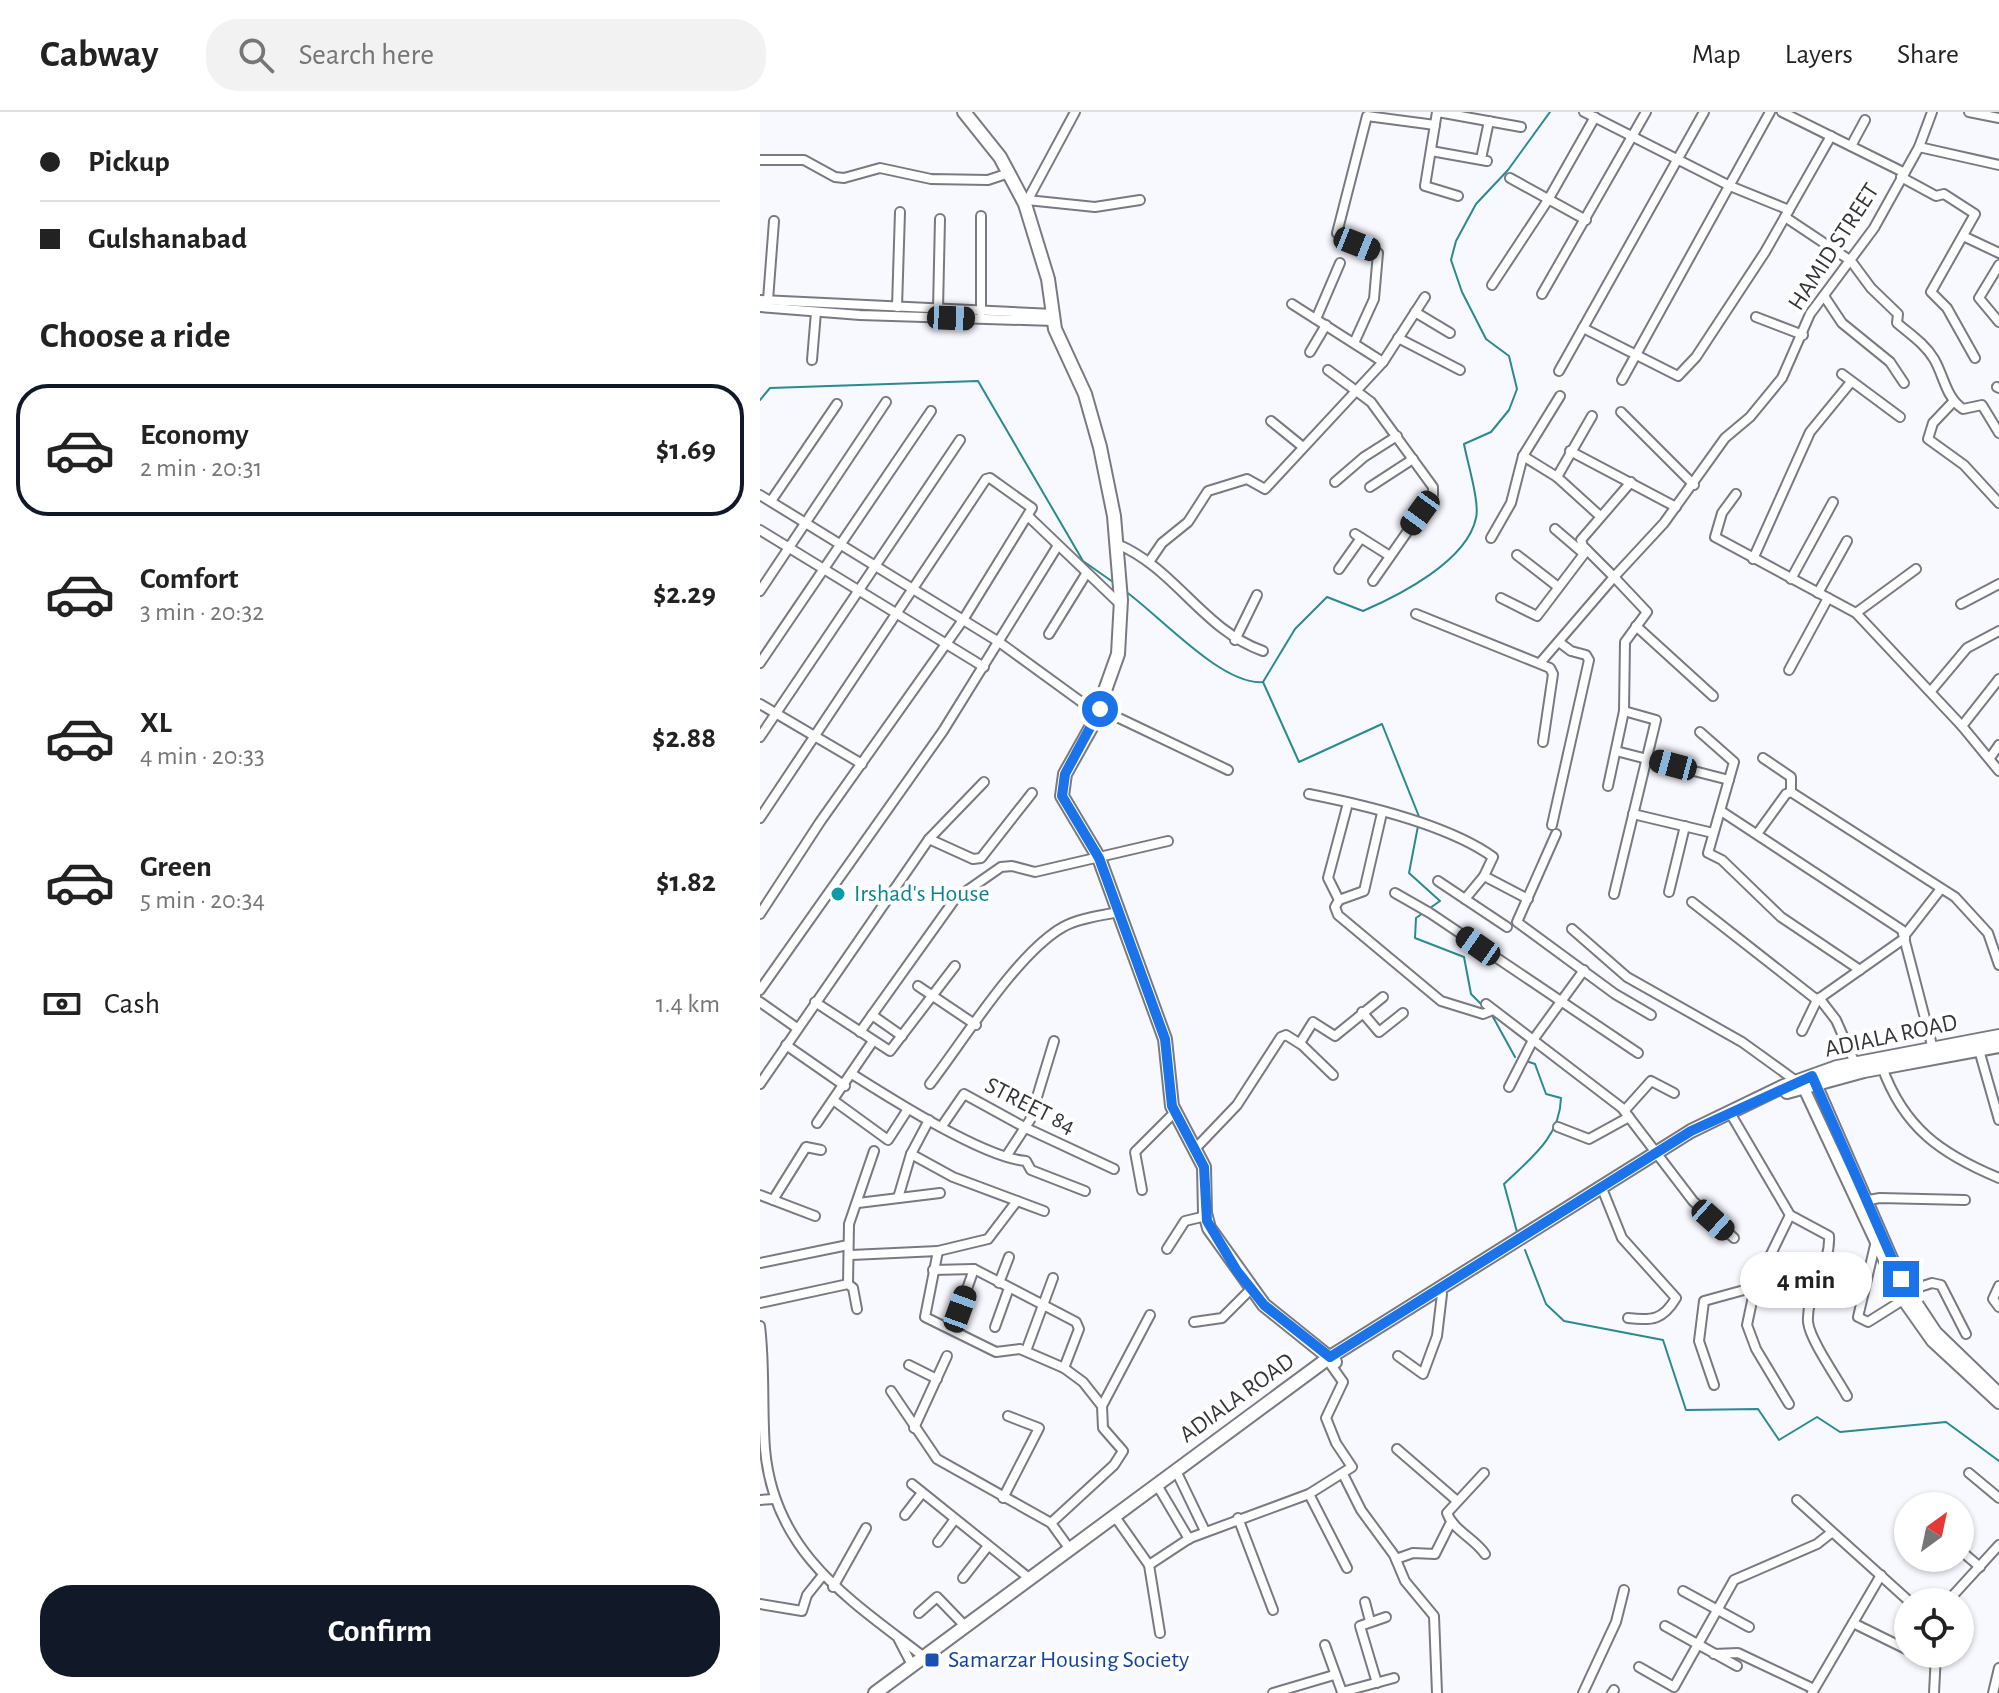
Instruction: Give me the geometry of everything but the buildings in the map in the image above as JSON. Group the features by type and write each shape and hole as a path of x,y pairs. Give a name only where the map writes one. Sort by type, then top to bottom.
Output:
{"main road":[{"path":"964,112 1009,173 1026,202 1054,318 1085,394 1100,447 1117,544 1121,580 1118,654 1099,712 1065,774 1061,788 1067,808 1099,858 1165,1039 1174,1113 1204,1167 1209,1228 1251,1289 1275,1316 1332,1361"},
{"name":"ADIALA ROAD","path":"875,1693 1069,1548 1332,1361 1657,1156 1731,1114 1855,1063 1934,1053 1999,1036"},
{"path":"1806,1082 1934,1053 1999,1046"},
{"name":"ADIALA ROAD","path":"1731,1114 1806,1082"},
{"name":"ADIALA ROAD","path":"887,1693 1332,1361 1602,1190"}],"street":[{"path":"1075,112 1026,202 1095,207 1140,200"},
{"path":"1458,196 1426,189 1438,112 1468,114 1521,127"},
{"path":"1542,294 1646,112"},
{"path":"1559,371 1704,112"},
{"path":"1782,112 1851,146 1936,196 1944,194 1974,213 1931,292 1947,308 1975,358"},
{"path":"1969,112 1999,118"},
{"path":"1622,380 1768,113"},
{"name":"HAMID STREET","path":"1540,663 1676,507 1725,438 1750,417 1782,378 1810,314 1851,261 1919,147 1930,113"},
{"path":"1492,285 1548,200 1591,114 1787,214 1851,261 1871,288 1898,314 1897,323 1921,342 1934,358 1953,402 1963,409 1982,405 1999,433"},
{"path":"1354,343 1374,299 1378,253 1337,233 1367,116 1435,125"},
{"path":"1851,146 1865,120"},
{"path":"1431,151 1484,160 1489,121"},
{"path":"1583,328 1678,376 1696,357 1787,214 1831,136"},
{"path":"1919,147 1999,165"},
{"path":"760,160 804,160 835,177 844,178 880,168 931,179 988,180 1009,173"},
{"path":"1510,178 1586,220"},
{"path":"897,307 900,212"},
{"path":"981,216 981,312"},
{"path":"938,309 940,219"},
{"path":"774,221 764,300 1054,318"},
{"path":"1963,236 1999,253"},
{"path":"1316,319 1340,263"},
{"path":"1999,265 1979,298 1999,322"},
{"path":"1824,296 1842,323 1890,362 1904,383"},
{"path":"1149,562 1162,543 1188,522 1208,491 1247,479 1265,489 1383,362 1425,297"},
{"path":"1292,304 1383,362"},
{"path":"760,307 816,312 1054,318"},
{"path":"812,360 816,312"},
{"path":"1415,312 1450,333"},
{"path":"1756,317 1803,335"},
{"path":"1310,352 1326,325"},
{"path":"1398,338 1460,370"},
{"path":"1328,370 1371,402 1433,487 1433,495 1373,581"},
{"path":"1842,374 1900,417"},
{"path":"1753,559 1810,432 1851,382"},
{"path":"1491,538 1511,503 1523,456 1560,396"},
{"path":"760,591 886,402"},
{"path":"1953,402 1933,423 1928,439 1964,465 1999,503"},
{"path":"771,501 837,404"},
{"path":"760,663 931,411"},
{"path":"1621,412 1694,485"},
{"path":"1557,477 1592,416"},
{"path":"1271,421 1303,447"},
{"path":"1335,482 1364,457 1397,436"},
{"path":"760,737 960,440"},
{"path":"1570,451 1676,507"},
{"path":"1523,456 1557,477 1600,516"},
{"path":"1370,487 1413,459"},
{"path":"760,818 987,478 1032,508 963,620 760,914"},
{"path":"1585,552 1581,540 1631,482"},
{"path":"1736,494 1722,513 1715,537 1856,613 1931,691 1999,771"},
{"path":"760,495 999,642 1099,712 1228,770"},
{"path":"1791,579 1833,502"},
{"path":"1029,517 1057,547 1121,603"},
{"path":"1555,529 1614,577 1646,608 1647,614 1625,642 1624,711 1608,786"},
{"path":"760,530 984,667"},
{"path":"1339,569 1358,536 1390,556"},
{"path":"1818,593 1847,541"},
{"path":"1117,544 1149,562 1235,640 1263,651"},
{"path":"760,990 901,792 984,667 1057,547"},
{"path":"1501,598 1537,616 1585,552"},
{"path":"1517,555 1557,586"},
{"path":"1856,613 1916,569"},
{"path":"1049,634 1086,574"},
{"path":"1961,604 1999,584"},
{"path":"1235,640 1257,595"},
{"path":"1789,670 1828,598"},
{"path":"1416,614 1540,663 1553,674 1543,742"},
{"path":"1636,626 1713,696"},
{"path":"1931,691 1967,648 1999,631"},
{"path":"1552,825 1589,660 1586,655 1571,651 1559,642"},
{"path":"1962,726 1999,679"},
{"path":"760,704 862,764"},
{"path":"1614,894 1656,720 1624,711"},
{"path":"1700,732 1734,762 1708,853 1722,860 1781,917 1860,970"},
{"path":"1990,758 1999,745"},
{"path":"1616,751 1729,780"},
{"path":"1757,834 1791,792 1791,777 1763,758"},
{"path":"760,1084 929,839 984,782"},
{"path":"1791,792 1955,897 1988,933 1999,965"},
{"path":"929,839 981,858 1032,793"},
{"path":"1309,794 1453,836 1488,854 1495,860 1465,899"},
{"path":"1339,900 1328,878 1348,803"},
{"path":"1721,811 1905,936 1934,1053"},
{"path":"1382,813 1364,891 1339,900 1335,907 1338,915 1441,1001 1483,1014 1490,1007 1627,1114 1693,1201 1734,1238"},
{"path":"1633,814 1713,833"},
{"path":"1669,892 1685,826"},
{"path":"1556,834 1517,922 1519,926 1615,994 1651,1015"},
{"path":"860,1032 955,899 1001,867 1035,872 1168,841"},
{"path":"1484,876 1528,899"},
{"path":"1438,881 1507,927"},
{"path":"1802,1031 1818,999 1905,936 1940,890"},
{"path":"1395,893 1430,913 1638,1053"},
{"path":"1692,902 1818,999 1836,1020 1855,1063"},
{"path":"930,1084 1042,944 1064,927 1118,912"},
{"path":"1572,929 1627,977 1806,1082 1904,1295 1936,1332 1999,1393"},
{"path":"815,1002 890,1051 955,966"},
{"path":"1509,1087 1533,1040 1584,970"},
{"path":"918,986 976,1025"},
{"path":"1300,1043 1313,1022 1333,1036 1383,997"},
{"path":"760,1002 797,1028"},
{"path":"1362,1012 1379,1032 1403,1013"},
{"path":"872,1015 902,1036"},
{"path":"1194,1150 1237,1105 1281,1037 1286,1035 1300,1043 1333,1075"},
{"path":"817,1123 873,1041"},
{"path":"1007,1155 1026,1128 1054,1041"},
{"path":"786,1045 845,1086"},
{"path":"1979,1050 1999,1120"},
{"path":"1882,1067 1892,1094 1923,1134 1945,1154 1999,1178"},
{"path":"852,1074 929,1120 1029,1163 1031,1170 1085,1191"},
{"path":"1558,1127 1589,1139 1627,1114 1651,1081 1674,1093"},
{"name":"STREET 84","path":"942,1126 964,1094 1026,1128 1114,1169"},
{"path":"833,1100 888,1140 908,1109"},
{"path":"1142,1190 1135,1152 1174,1113"},
{"path":"1731,1114 1790,1215 1829,1236 1830,1247 1809,1311 1808,1326 1847,1396"},
{"path":"898,1198 911,1154 929,1120"},
{"path":"773,1200 806,1147 821,1150"},
{"path":"848,1284 849,1224 874,1151"},
{"path":"911,1154 953,1177 1044,1211"},
{"path":"1602,1190 1622,1238 1676,1298 1668,1311 1653,1321 1628,1318"},
{"path":"858,1203 940,1193"},
{"path":"760,1195 815,1216"},
{"path":"1862,1201 1965,1200"},
{"path":"760,1263 850,1250 938,1251 988,1239 1017,1201"},
{"path":"1862,1201 1876,1241 1932,1341 1999,1403"},
{"path":"1789,1404 1756,1349 1747,1325 1755,1287 1790,1215"},
{"path":"1167,1249 1185,1221 1206,1216"},
{"path":"1876,1241 1858,1317 1868,1322 1904,1295 1932,1283 1941,1285 1966,1334"},
{"path":"938,1251 925,1313 929,1321 996,1352 1026,1351 1064,1368 1083,1382 1102,1406"},
{"path":"999,1283 1009,1257"},
{"path":"933,1270 974,1269 1078,1325 1064,1368"},
{"path":"960,1309 974,1269"},
{"path":"1026,1351 1053,1278"},
{"path":"760,1303 848,1284"},
{"path":"848,1284 853,1288 857,1309"},
{"path":"1999,1286 1993,1299 1999,1307"},
{"path":"1714,1385 1699,1341 1704,1301 1755,1287"},
{"path":"995,1327 1009,1288"},
{"path":"1194,1322 1222,1318 1251,1289"},
{"path":"1398,1356 1423,1374 1437,1336 1442,1294"},
{"path":"1051,1523 1114,1465 1123,1451 1103,1428 1102,1406 1150,1315"},
{"path":"760,1326 765,1451 774,1499 782,1517 833,1587 924,1657"},
{"path":"914,1428 947,1356"},
{"path":"1149,1565 1205,1531 1309,1494 1343,1474 1352,1463 1336,1443 1326,1418 1343,1382 1332,1361"},
{"path":"909,1365 937,1379"},
{"path":"891,1391 937,1459 1051,1523 1069,1548"},
{"path":"1003,1498 1039,1428 1008,1416"},
{"path":"1397,1449 1456,1500"},
{"path":"1484,1473 1447,1513 1451,1522 1471,1537 1485,1554"},
{"path":"1969,1473 1999,1498"},
{"path":"1343,1474 1361,1510 1396,1559 1405,1581 1436,1620 1437,1693"},
{"path":"1179,1477 1205,1531"},
{"path":"912,1484 1029,1578"},
{"path":"1160,1490 1189,1539"},
{"path":"905,1515 922,1493"},
{"path":"1309,1494 1347,1568"},
{"path":"760,1500 774,1499"},
{"path":"1797,1500 1895,1588"},
{"path":"1238,1518 1273,1610"},
{"path":"938,1542 955,1519"},
{"path":"1118,1521 1149,1565 1160,1633"},
{"path":"1396,1559 1413,1553 1435,1554 1451,1522"},
{"path":"833,1587 866,1528"},
{"path":"1676,1691 1697,1645 1734,1580 1817,1544 1831,1533"},
{"path":"1960,1588 1999,1545"},
{"path":"963,1578 988,1546"},
{"path":"1974,1562 1980,1567"},
{"path":"760,1604 802,1611 807,1595 823,1575"},
{"path":"1714,1654 1738,1653 1813,1691 1881,1575"},
{"path":"1583,1693 1616,1622 1624,1590"},
{"path":"1683,1591 1749,1627"},
{"path":"919,1613 937,1597 965,1626"},
{"path":"1365,1602 1370,1621"},
{"path":"1377,1683 1360,1626 1386,1617"},
{"path":"1853,1623 1894,1643"},
{"path":"1665,1626 1737,1666"},
{"path":"897,1636 912,1665"},
{"path":"1325,1645 1342,1692 1394,1678"},
{"path":"1639,1667 1676,1691"},
{"path":"1934,1693 1936,1668"},
{"path":"1993,1693 1999,1668"},
{"path":"1273,1693 1334,1675"},
{"path":"1655,1682 1676,1691"}],"waterway":[{"path":"1125,591 1210,661 1229,673 1263,682 1295,629 1327,597 1363,611 1430,575 1460,548 1470,534 1477,511 1464,444 1491,432 1509,410 1517,389 1509,356 1486,339 1462,292 1451,260 1456,241 1476,204 1508,170 1550,112"},
{"path":"760,400 770,388 978,381 1083,561 1113,582"},
{"path":"1263,682 1299,762 1382,724 1420,819"},
{"path":"1418,826 1409,873 1440,901 1430,908"},
{"path":"1423,913 1416,918 1415,938 1464,957 1471,994 1483,1006"},
{"path":"1493,1017 1515,1057"},
{"path":"1517,1232 1504,1184 1534,1156 1550,1135 1561,1098 1546,1094 1535,1064 1526,1061"},
{"path":"1525,1250 1546,1304 1564,1321 1663,1340 1686,1410 1758,1409 1779,1440 1817,1417 1840,1432 1946,1422 1999,1461"}],"place":[{"name":"Irshad's House","path":"838,894"},
{"name":"Samarzar Housing Society","path":"932,1660"}],"route":[{"path":"1100,709 1061,782 1062,796 1099,858 1165,1039 1174,1113 1204,1167 1203,1198 1209,1228 1264,1305 1330,1357 1691,1131 1729,1111 1812,1076 1901,1279"}]}
